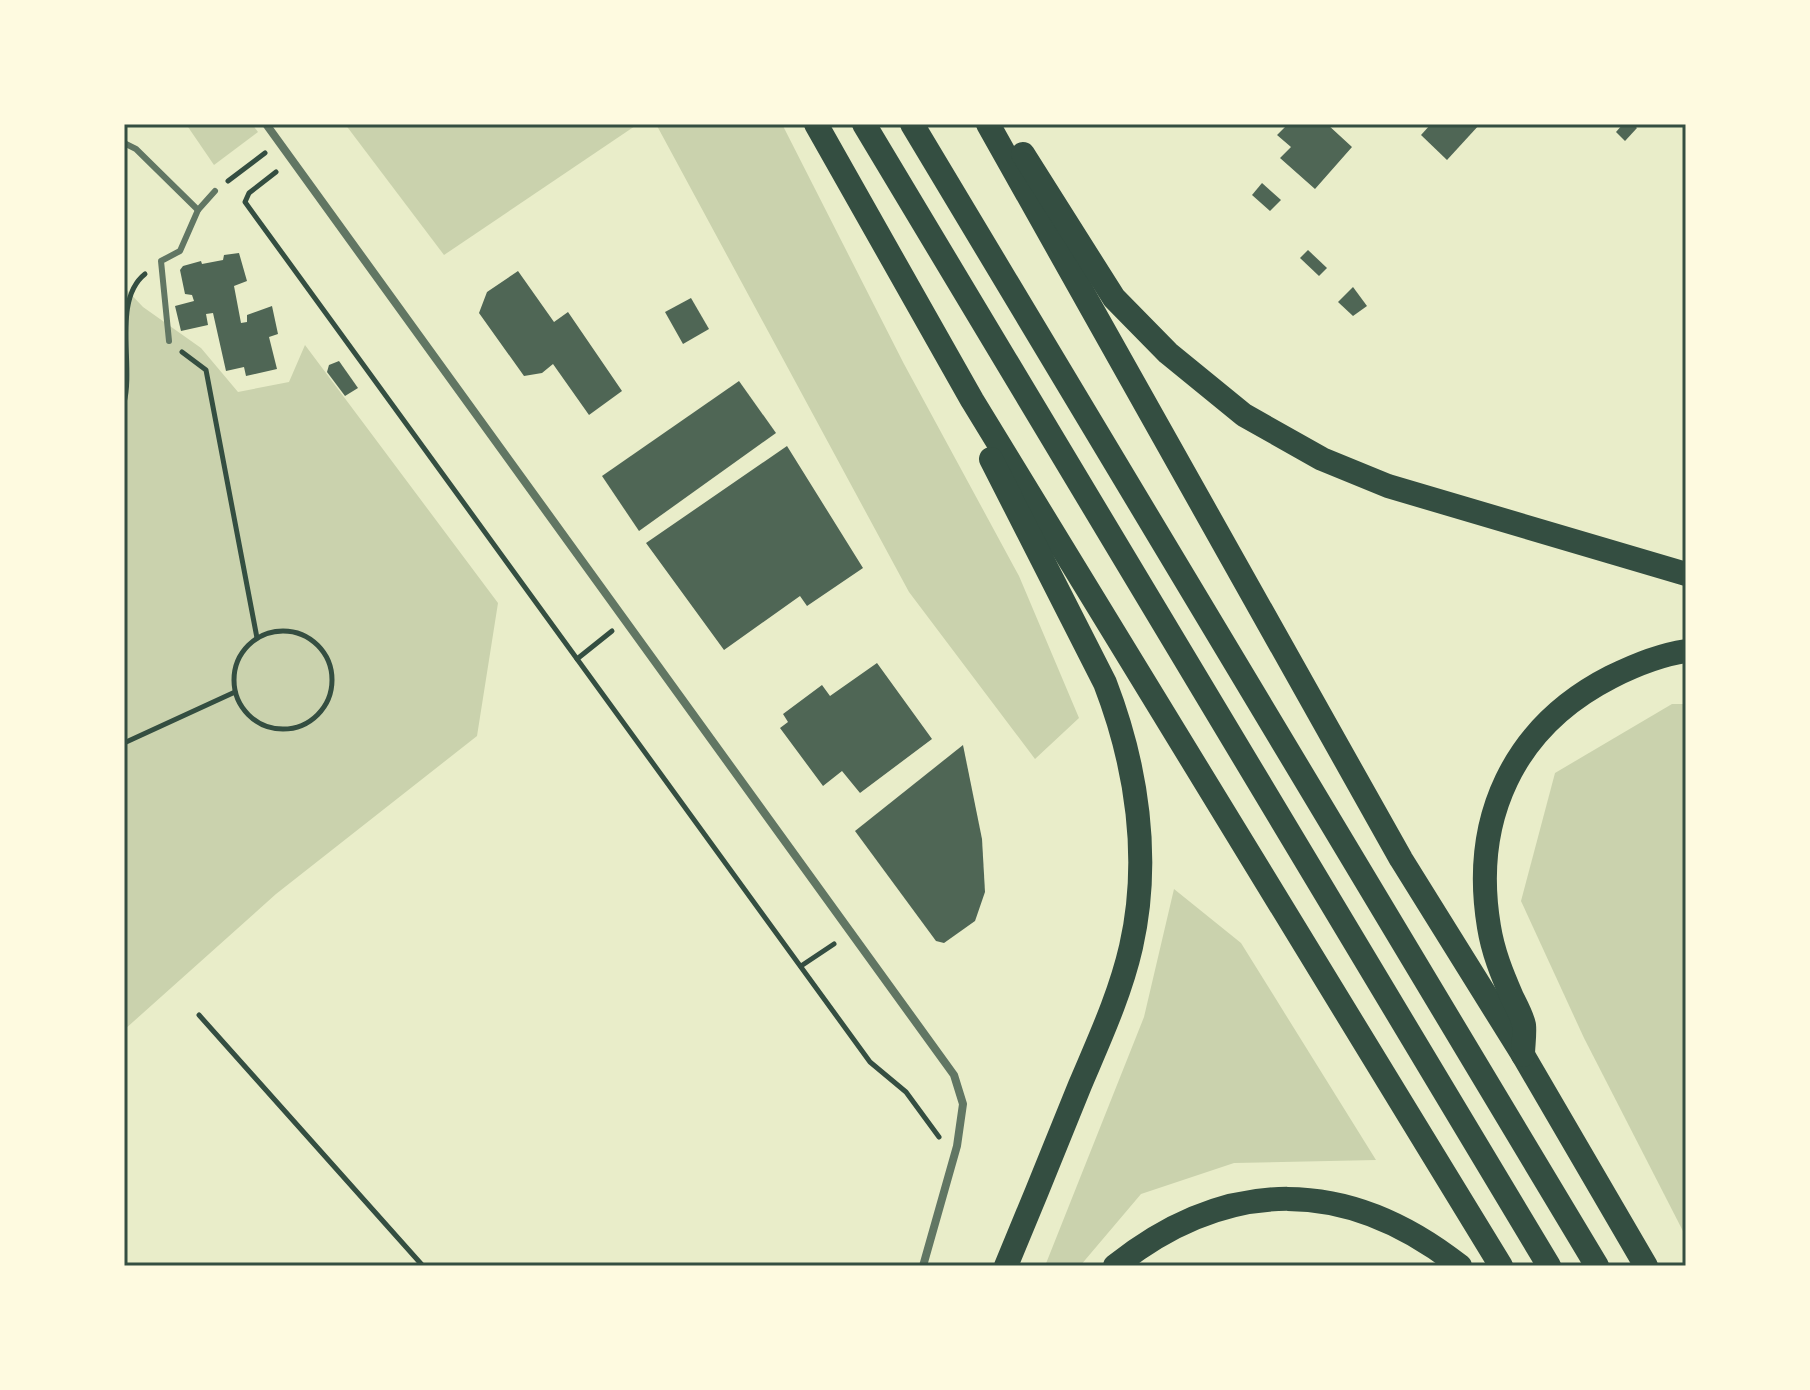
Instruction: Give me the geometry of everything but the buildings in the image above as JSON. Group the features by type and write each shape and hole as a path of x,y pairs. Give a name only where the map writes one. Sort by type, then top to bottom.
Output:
{"highway":[{"path":"816,124 972,400 1501,1266"},
{"path":"864,124 1549,1266"},
{"path":"912,124 1597,1266"},
{"path":"988,124 1401,859 1523,1055 1646,1266"},
{"path":"1004,124 1114,298 1168,353 1244,415 1322,459 1388,486 1686,574"},
{"path":"972,400 978,437 1098,669 1116,713 1132,772 1140,853 1135,921 1120,984 1006,1266"},
{"path":"1523,1055 1524,1023 1498,963 1485,899 1484,869 1488,838 1504,785 1533,738 1562,709 1591,687 1648,660 1686,651"},
{"path":"1115,1266 1143,1243 1192,1218 1248,1202 1291,1199 1348,1207 1384,1218 1417,1235 1460,1266"}],"street":[{"path":"266,124 954,1075 963,1104 954,1156 923,1266"}],"lane":[{"path":"124,143 136,149 198,210"},
{"path":"169,341 161,261 180,251 198,210 215,191"}],"path":[{"path":"215,191 278,143"},
{"path":"278,143 277,170 249,193 245,202 870,1062 906,1092 954,1156"},
{"path":"124,403 128,370 126,310 137,281 161,261"},
{"path":"169,341 206,370 257,638"},
{"path":"577,659 626,621"},
{"path":"271,632 302,634 315,642 325,654 331,669 329,699 309,723 279,730 251,718 241,706 233,677 237,661 245,648 257,638 271,632"},
{"path":"124,743 235,692"},
{"path":"801,966 852,932"},
{"path":"199,1015 423,1266"}],"green space":[{"path":"186,124 252,124 258,132 214,165"},
{"path":"345,124 638,124 444,255"},
{"path":"656,124 782,124 904,364 1019,576 1079,718 1035,759 909,592"},
{"path":"124,287 143,307 201,348 238,392 289,382 305,345 498,603 477,736 276,894 124,1030"},
{"path":"1672,704 1686,704 1686,1237 1584,1038 1521,901 1555,773"},
{"path":"1174,889 1241,943 1376,1160 1234,1163 1141,1194 1080,1266 1045,1266 1144,1017"}]}
